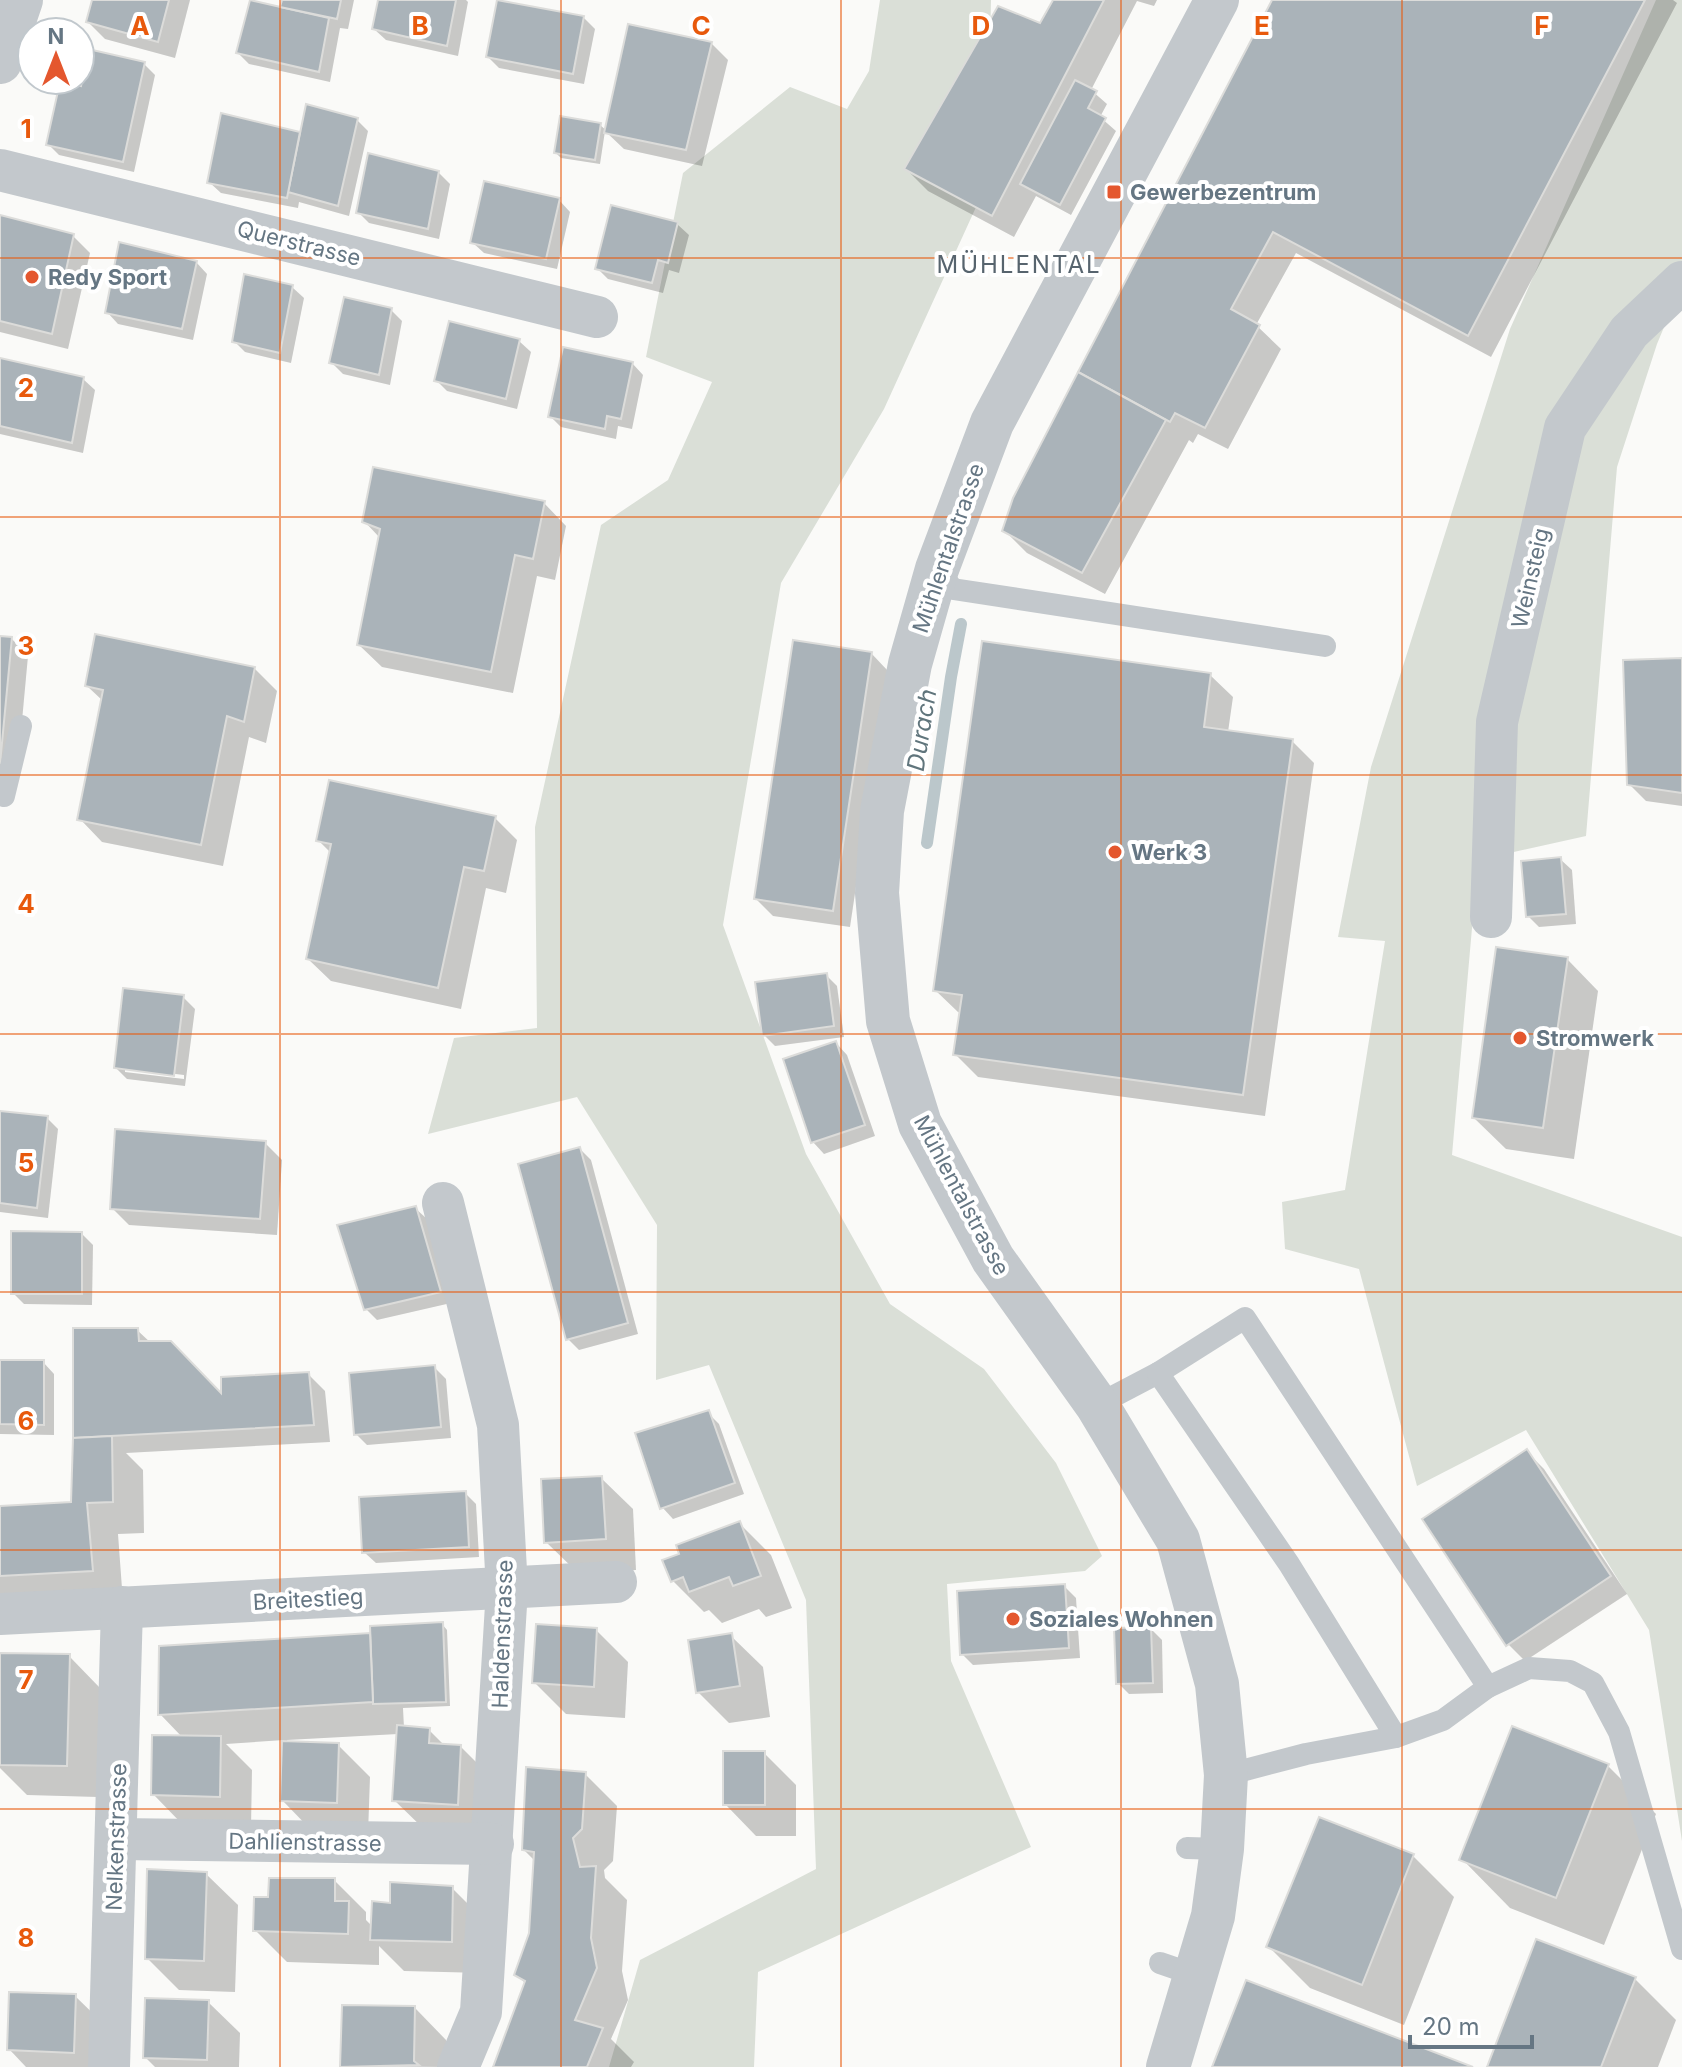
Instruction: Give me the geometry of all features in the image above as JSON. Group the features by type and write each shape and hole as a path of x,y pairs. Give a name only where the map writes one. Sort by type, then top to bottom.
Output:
{"street":[{"path":"0,62 21,0"},
{"name":"Mühlentalstrasse","path":"1168,2067 1178,1969 1213,1916 1204,1848 1226,1775 1217,1684 1178,1540 1097,1405 986,1245 920,1124 888,1021 877,893 882,811 910,664 937,569 992,423 1217,0"},
{"name":"Querstrasse","path":"0,170 597,317"},
{"name":"Weinsteig","path":"1491,917 1497,722 1565,428 1629,332 1682,282"},
{"name":"Haldenstrasse","path":"443,1203 498,1425 507,1589 481,2012 458,2067"},
{"name":"Breitestieg","path":"0,1614 616,1582"},
{"name":"Nelkenstrasse","path":"109,2067 122,1607"},
{"name":"Dahlienstrasse","path":"117,1839 493,1844"}],"lane":[{"path":"937,569 953,589 1325,646"},
{"path":"0,795 4,796 21,726"},
{"path":"1097,1405 1158,1373 1245,1318 1488,1687"},
{"path":"1158,1373 1289,1564 1396,1737"},
{"path":"1226,1775 1306,1754 1396,1737 1443,1720 1488,1687 1529,1668 1570,1671 1593,1683 1619,1732 1682,1949"}],"shaded area":[{"path":"880,0 991,0 987,183 884,409 781,583 723,925 806,1154 890,1304 984,1369 1056,1463 1102,1556 1085,1571 947,1584 951,1661 1031,1847 758,1972 754,2067 609,2067 640,1960 816,1869 806,1600 709,1365 656,1380 657,1225 577,1097 428,1134 454,1038 537,1028 535,827 601,525 668,480 712,382 646,357 683,173 790,87 847,109 869,71"},
{"path":"1656,0 1682,0 1682,284 1657,344 1617,467 1586,836 1478,860 1452,1155 1682,1237 1682,1841 1649,1630 1526,1430 1417,1486 1359,1269 1285,1249 1282,1202 1345,1190 1385,941 1338,937 1371,767 1510,329"}],"building":[{"path":"92,0 169,0 158,42 96,25 96,16 88,16"},
{"path":"250,0 329,18 319,72 236,53"},
{"path":"282,0 341,0 337,19 280,7"},
{"path":"378,0 456,0 447,46 372,29"},
{"path":"497,0 584,16 573,74 486,57"},
{"path":"1053,0 1104,0 992,216 904,169 998,6 1040,23"},
{"path":"1272,0 1645,0 1468,336 1273,232 1231,309 1260,325 1205,428 1175,413 1170,422 1078,372"},
{"path":"628,24 712,42 686,150 604,133"},
{"path":"96,51 145,62 123,162 46,145 57,96 96,96"},
{"path":"1075,80 1097,91 1088,108 1106,118 1060,205 1020,184"},
{"path":"306,104 358,118 338,206 288,192"},
{"path":"221,113 300,132 287,198 207,183"},
{"path":"560,116 601,123 595,160 554,153"},
{"path":"368,153 439,171 428,229 356,213"},
{"path":"484,181 560,198 546,259 470,243"},
{"path":"611,205 678,222 668,263 658,260 652,283 595,269"},
{"name":"Redy Sport","path":"0,215 74,234 52,334 0,321"},
{"path":"119,242 197,261 182,329 105,313"},
{"path":"244,274 293,285 280,353 232,342"},
{"path":"344,297 392,308 379,375 329,363"},
{"path":"449,321 520,339 506,399 434,381"},
{"path":"563,347 633,362 621,419 607,416 605,429 548,417"},
{"path":"0,358 84,377 72,443 0,426"},
{"path":"1078,372 1166,420 1082,573 1002,531 1013,498"},
{"path":"373,467 545,501 533,559 515,555 491,672 357,645 380,529 362,522"},
{"path":"95,634 255,667 244,722 227,716 201,845 77,820 103,690 85,686"},
{"path":"0,636 12,637 0,764"},
{"path":"793,640 872,652 833,911 754,899"},
{"name":"Werk 3","path":"982,641 1211,673 1204,727 1293,739 1243,1095 953,1055 962,995 933,991"},
{"path":"1682,658 1682,793 1627,785 1623,660"},
{"path":"329,780 496,816 484,871 464,867 438,988 306,959 331,844 316,841"},
{"path":"1561,857 1566,914 1526,917 1521,861"},
{"name":"Stromwerk","path":"1496,947 1568,957 1543,1128 1472,1118"},
{"path":"827,973 834,1026 762,1036 755,982"},
{"path":"123,988 184,995 174,1076 114,1068"},
{"path":"836,1041 865,1125 811,1143 783,1059"},
{"path":"0,1111 48,1116 37,1208 0,1203"},
{"path":"115,1129 266,1141 260,1219 110,1209"},
{"path":"580,1147 628,1323 566,1340 518,1164"},
{"path":"416,1206 441,1292 364,1310 337,1225"},
{"path":"11,1231 82,1232 82,1294 11,1294"},
{"path":"73,1328 138,1328 139,1341 171,1341 221,1393 221,1377 309,1372 314,1425 73,1438"},
{"path":"0,1360 44,1360 44,1425 0,1424"},
{"path":"435,1365 441,1427 354,1435 349,1373"},
{"path":"709,1410 735,1483 660,1509 635,1433"},
{"path":"112,1436 113,1502 87,1503 93,1571 0,1576 0,1506 71,1502 73,1438"},
{"path":"1527,1449 1611,1576 1506,1646 1422,1519"},
{"path":"602,1476 606,1539 544,1543 541,1479"},
{"path":"466,1491 469,1547 362,1553 359,1497"},
{"path":"740,1521 761,1576 733,1586 729,1577 689,1592 683,1577 671,1582 662,1560 679,1554 676,1545"},
{"name":"Soziales Wohnen","path":"1065,1584 1069,1648 960,1655 957,1591"},
{"path":"443,1622 446,1702 373,1704 370,1626"},
{"path":"536,1624 597,1628 594,1687 532,1683"},
{"path":"1151,1627 1153,1683 1116,1684 1114,1628"},
{"path":"370,1633 373,1702 158,1715 159,1646"},
{"path":"732,1633 740,1686 696,1693 688,1640"},
{"path":"0,1653 70,1654 67,1766 0,1765"},
{"path":"397,1725 430,1728 429,1743 461,1745 458,1805 392,1801"},
{"path":"1512,1726 1609,1764 1556,1898 1459,1860"},
{"path":"152,1735 221,1736 220,1797 151,1795"},
{"path":"282,1741 339,1743 337,1803 280,1801"},
{"path":"723,1751 765,1751 765,1805 723,1805"},
{"path":"526,1767 586,1772 582,1829 573,1838 580,1867 596,1866 591,1938 597,1968 575,2020 603,2028 587,2067 493,2067 525,1981 514,1975 529,1933 534,1852 522,1850"},
{"path":"1319,1817 1414,1854 1362,1985 1266,1947"},
{"path":"147,1869 207,1872 204,1961 145,1959"},
{"path":"269,1878 335,1878 335,1901 349,1901 348,1934 253,1931 254,1897 268,1897"},
{"path":"390,1882 453,1886 452,1942 370,1940 372,1901 390,1903"},
{"path":"1536,1939 1636,1977 1601,2067 1487,2067"},
{"path":"1246,1980 1335,2014 1473,2067 1212,2067"},
{"path":"9,1992 76,1994 74,2053 7,2050"},
{"path":"145,1998 209,2000 207,2060 143,2058"},
{"path":"342,2005 415,2006 414,2061 419,2065 340,2067"}],"waterway":[{"name":"Durach","path":"927,843 961,624"}],"place":[{"name":"Gewerbezentrum","path":"1114,192"},
{"name":"Redy Sport","path":"32,277"},
{"name":"Werk 3","path":"1115,852"},
{"name":"Stromwerk","path":"1520,1038"},
{"name":"Soziales Wohnen","path":"1013,1619"}],"district":[{"name":"MÜHLENTAL","path":"1019,265"}]}
